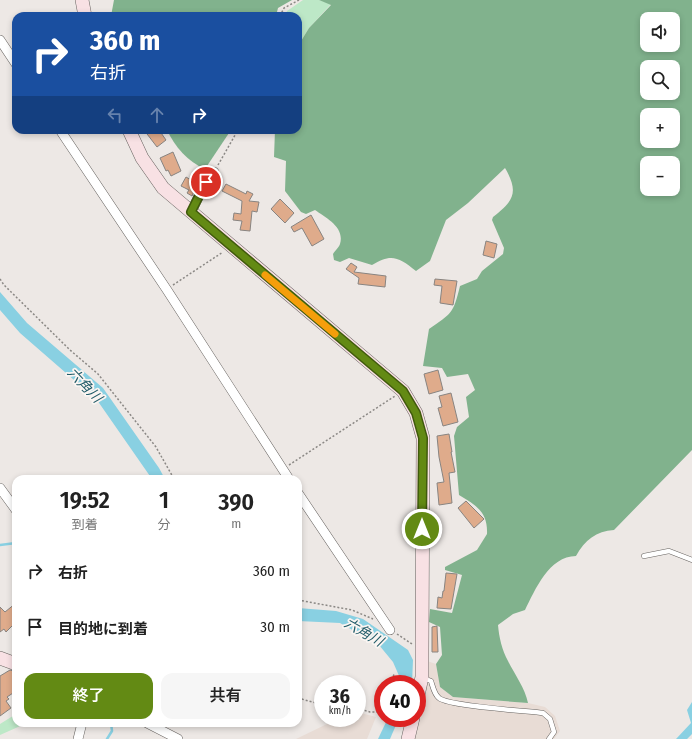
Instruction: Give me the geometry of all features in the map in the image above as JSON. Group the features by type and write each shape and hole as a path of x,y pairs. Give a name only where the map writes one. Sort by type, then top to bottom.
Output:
{"street":[{"path":"82,0 84,12"},
{"path":"0,40 12,58"},
{"path":"63,134 167,290 286,475"},
{"path":"131,134 142,158 163,188 403,391 416,413 423,438 422,675"},
{"path":"191,212 206,182 214,172"},
{"path":"0,488 12,504"},
{"path":"302,499 390,630"},
{"path":"0,658 12,662"},
{"path":"78,739 81,727"},
{"path":"155,727 178,739"},
{"path":"408,739 411,727"}],"lane":[{"path":"644,556 669,551 692,560"},
{"path":"426,679 431,681 439,698 454,703 543,713 550,719 554,732 549,739"}],"path":[{"path":"282,12 284,8 299,0"},
{"path":"214,172 236,134"},
{"path":"167,290 231,246"},
{"path":"0,280 70,350 98,374 156,447 172,475"},
{"path":"282,469 403,391"},
{"path":"302,601 352,610 364,614 422,650"},
{"path":"302,699 314,702"}],"shaded area":[{"path":"427,661 436,664 440,687 453,697 528,703 545,707 555,716 560,731 554,739 414,739 417,727 426,727"},
{"path":"366,714 374,716 374,722 367,739 296,739 321,727 366,727"}],"green space":[{"path":"114,0 292,0 278,8 277,12 112,12"},
{"path":"303,0 319,0 331,4 309,28 302,39 302,12 287,11"},
{"path":"319,0 692,0 692,450 614,530 596,534 583,545 576,556 566,558 558,562 538,584 525,610 513,614 498,625 504,652 527,697 528,703 453,697 440,687 436,664 442,655 440,627 429,622 430,609 452,613 462,575 445,570 445,567 477,550 487,534 487,526 480,510 471,502 459,495 454,436 457,427 469,417 466,397 475,390 468,374 447,377 442,368 423,366 429,329 447,316 453,308 460,286 477,279 482,271 503,254 504,248 492,220 493,217 510,201 513,190 512,184 505,168 468,203 446,220 430,261 416,271 405,262 395,258 384,259 372,265 349,258 340,262 334,260 333,254 339,245 341,238 340,233 334,224 315,210 306,214 301,212 285,191 286,161 274,157 275,134 302,134 302,39 309,28 331,5"},
{"path":"169,134 228,134 205,169 188,158 174,142"},
{"path":"12,716 12,727 18,727 0,735 0,724"}],"water":[{"name":"六角川","path":"0,292 27,323 103,388 163,475 149,475 97,400 20,333 0,310"},
{"name":"六角川","path":"302,608 336,611 363,619 408,650 413,660 412,675 399,675 393,662 379,645 340,623 302,621"},
{"path":"692,702 692,734 687,739 676,739 691,723 687,710"},
{"path":"384,727 395,727 390,739 378,739"}],"building":[{"path":"147,134 162,134 166,140 157,147"},
{"path":"173,152 181,171 171,176 168,170 166,171 160,158"},
{"path":"186,177 198,184 192,196 187,193 189,190 181,186"},
{"path":"226,184 246,194 247,191 253,194 249,201 259,202 257,212 252,211 250,231 240,230 242,221 233,220 234,213 241,214 242,201 222,191"},
{"path":"280,199 294,213 285,223 271,209"},
{"path":"311,215 324,239 312,246 302,228 294,232 291,227"},
{"path":"486,241 497,244 494,258 483,255"},
{"path":"351,263 357,267 354,272 386,276 385,287 358,284 359,278 346,269"},
{"path":"435,279 457,281 453,305 440,303 442,286 434,285"},
{"path":"438,370 443,390 429,394 424,374"},
{"path":"451,393 458,422 443,426 438,408 442,407 439,396"},
{"path":"449,434 455,472 449,473 452,503 439,505 437,483 444,482 437,436"},
{"path":"466,501 484,519 474,528 458,508"},
{"path":"446,573 457,574 451,609 437,608 438,597 442,598 444,591"},
{"path":"12,606 12,626 6,632 4,629 0,632 0,607 5,612"},
{"path":"437,626 438,652 432,652 432,627"},
{"path":"10,670 12,671 12,694 7,697 9,699 6,701 11,708 0,716 0,676"}],"waterway":[{"path":"0,545 12,544"},
{"path":"107,739 112,731 112,727"}],"slow traffic":[{"path":"265,275 335,334"}],"route":[{"path":"206,182 191,212 403,391 416,413 423,438 422,529"}]}
